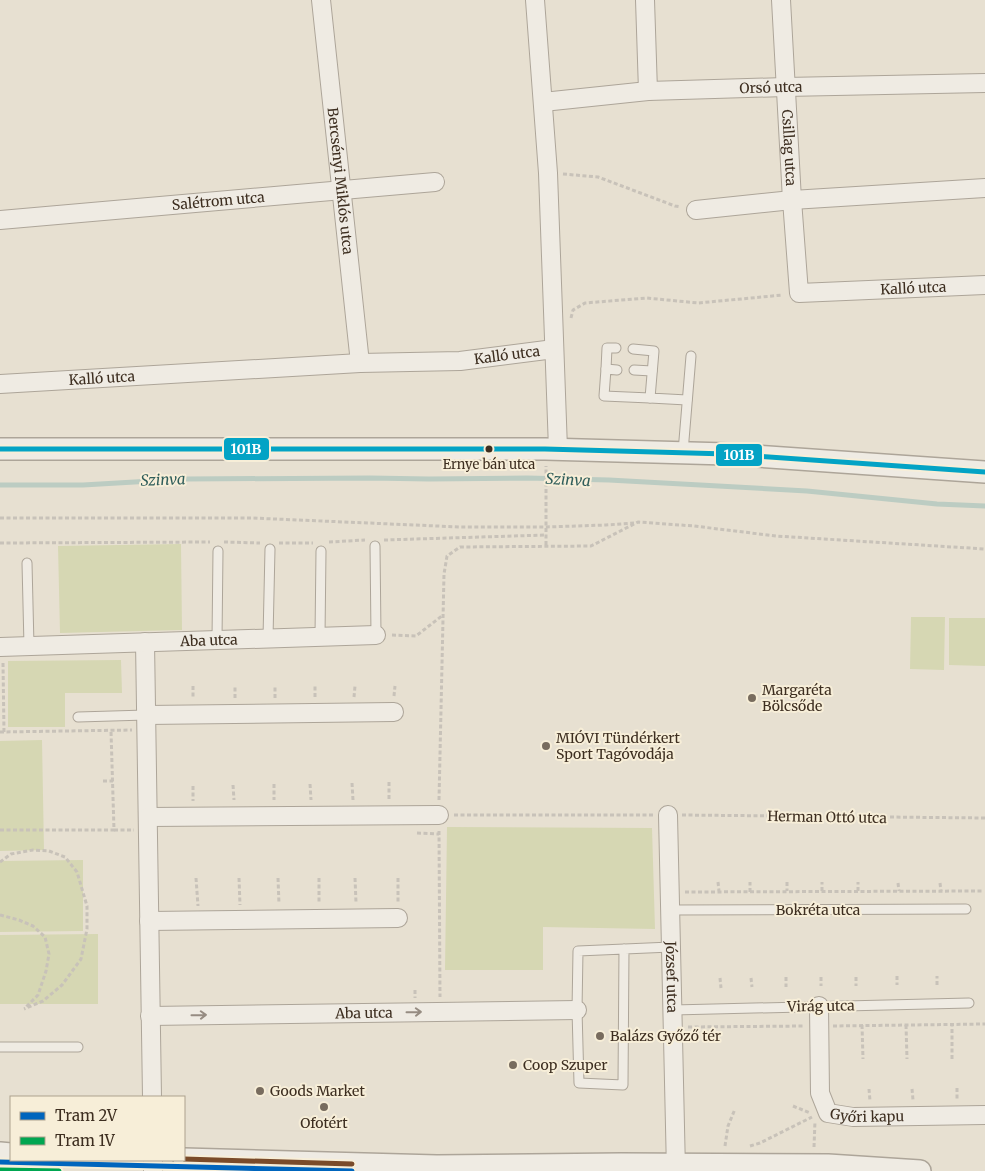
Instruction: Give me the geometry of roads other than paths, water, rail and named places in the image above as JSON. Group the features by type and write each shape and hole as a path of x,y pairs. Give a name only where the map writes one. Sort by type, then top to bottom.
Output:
{"street":[{"name":"Bercsényi Miklós utca","path":"321,0 360,363"},
{"path":"535,0 548,172 558,449"},
{"path":"645,0 648,91"},
{"name":"Csillag utca","path":"780,0 799,294"},
{"name":"Orsó utca","path":"542,102 648,91 985,83"},
{"name":"Salétrom utca","path":"0,220 436,182"},
{"path":"696,210 792,200 985,188"},
{"name":"Kalló utca","path":"799,294 985,285"},
{"name":"Kalló utca","path":"0,384 360,363 460,361 554,350"},
{"path":"0,448 558,449 683,452 985,472"},
{"name":"Aba utca","path":"1,647 376,635"},
{"path":"145,642 152,1096"},
{"path":"146,723 394,712"},
{"path":"148,817 439,815"},
{"name":"József utca","path":"668,815 675,1168"},
{"path":"149,921 398,918"},
{"name":"Győri kapu","path":"819,1006 820,1093 828,1113 853,1117 985,1115"},
{"name":"Aba utca","path":"150,1016 577,1010"},
{"path":"185,1159 437,1166 621,1168 828,1165 920,1171"}],"lane":[{"path":"616,348 607,348 604,396 687,400"},
{"path":"632,350 654,351 650,398"},
{"path":"683,452 691,356"},
{"path":"606,369 617,370"},
{"path":"634,370 652,371"},
{"path":"376,542 376,635"},
{"path":"268,638 270,549"},
{"path":"217,639 218,551"},
{"path":"320,551 320,636"},
{"path":"27,563 28,646"},
{"path":"78,717 146,723"},
{"name":"Bokréta utca","path":"671,910 966,909"},
{"path":"624,949 623,1085 578,1083 578,951 624,949 671,947"},
{"name":"Virág utca","path":"673,1010 969,1003"},
{"path":"0,1047 78,1047"}],"waterway":[{"name":"Szinva","path":"0,485 83,485 186,479 527,478 609,480 807,491 937,504 985,506"}],"tram line":[{"name":"2V","path":"0,1162 352,1171"},
{"name":"1V","path":"0,1170 59,1171"}],"place":[{"name":"Ernye bán utca","path":"489,449"},
{"name":"Margaréta Bölcsőde","path":"752,698"},
{"name":"MIÓVI Tündérkert Sport Tagóvodája","path":"546,746"},
{"name":"Balázs Győző tér","path":"600,1036"},
{"name":"Coop Szuper","path":"513,1065"},
{"name":"Goods Market","path":"260,1091"},
{"name":"Ofotért","path":"324,1107"}]}
